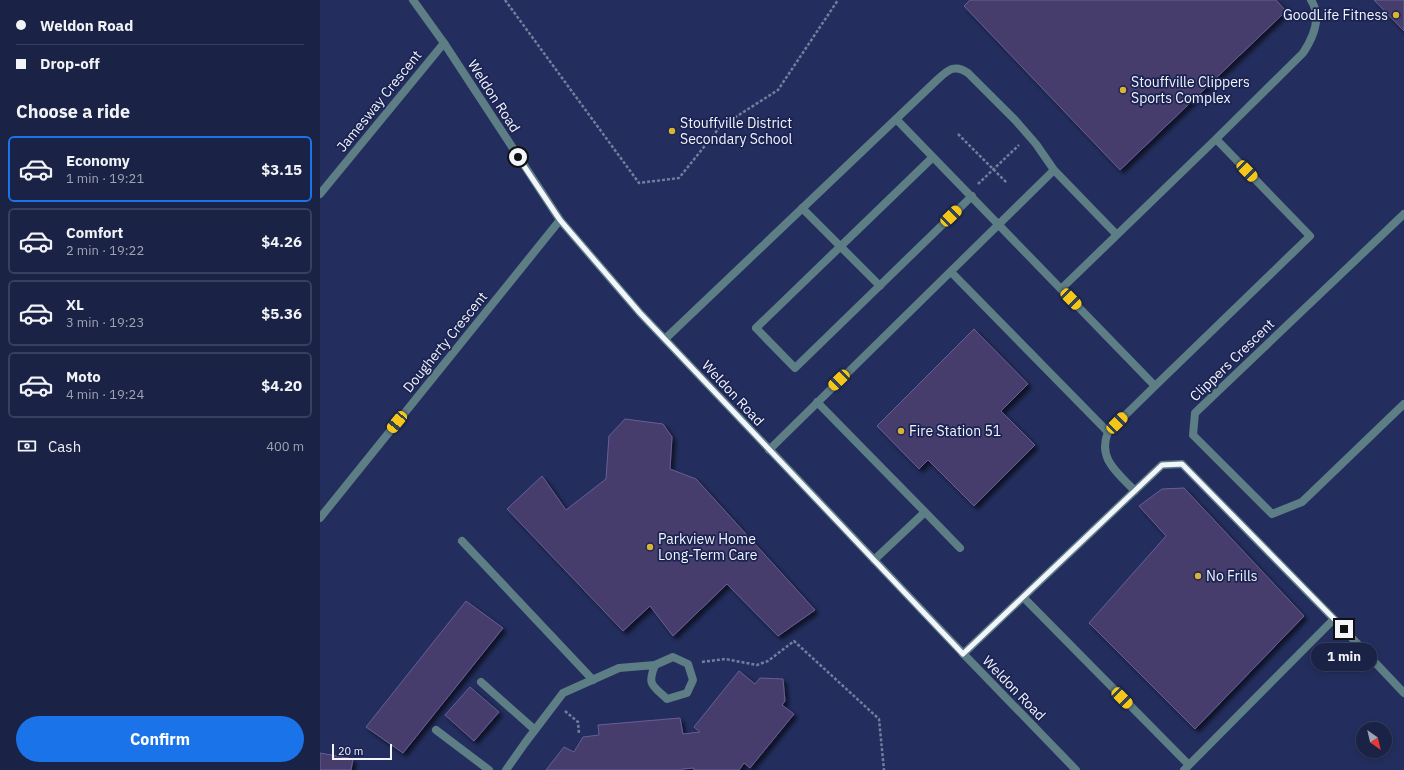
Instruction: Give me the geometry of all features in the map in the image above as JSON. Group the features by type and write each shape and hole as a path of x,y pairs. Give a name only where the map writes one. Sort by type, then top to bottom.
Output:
{"street":[{"name":"Weldon Road","path":"413,0 444,43 560,220 640,313 963,654 1076,770"},
{"path":"1061,289 1303,53 1310,43 1316,22 1315,12 1311,0"},
{"name":"Jamesway Crescent","path":"320,194 444,43"},
{"path":"664,339 946,72 958,68 962,69 973,77 1029,136 1046,157 1054,170 1116,235"},
{"path":"896,119 1154,386"},
{"path":"1135,491 1110,464 1107,458 1104,447 1108,432 1310,236 1216,139"},
{"path":"933,157 756,328 789,362 795,368 880,286 970,195"},
{"path":"769,450 1054,170"},
{"path":"802,208 880,286"},
{"name":"Clippers Crescent","path":"1404,214 1195,413 1193,435 1272,514 1302,502 1404,404"},
{"name":"Dougherty Crescent","path":"320,518 560,220"},
{"path":"951,272 1108,432"},
{"path":"817,402 960,548"},
{"path":"963,654 1162,465 1182,464 1334,619 1404,693"},
{"path":"874,560 924,512"},
{"path":"462,541 593,680"},
{"path":"1023,597 1186,768 1334,619"},
{"path":"506,770 563,693 620,668 655,665 673,657 688,664 693,680 687,693 667,699 652,685 651,677 655,665"},
{"path":"481,682 535,730"},
{"path":"436,730 489,770"}],"path":[{"path":"505,0 640,183 679,178 720,127 778,90 838,0"},
{"path":"958,134 1007,183"},
{"path":"970,195 993,170 1029,136"},
{"path":"688,664 725,659 757,665 768,661 794,641 879,719 884,770"},
{"path":"556,702 578,722 579,734"}],"building":[{"name":"Stouffville Clippers Sports Complex","path":"970,0 1276,0 1286,11 1120,170 964,6"},
{"name":"GoodLife Fitness","path":"1374,0 1404,0 1404,31"},
{"path":"974,329 1028,384 1001,411 1035,445 974,506 928,460 919,469 877,426"},
{"name":"Parkview Home Long-Term Care","path":"625,419 663,424 672,437 670,469 696,479 815,610 778,636 727,584 673,636 650,606 623,631 507,509 542,476 566,510 606,479 609,436"},
{"name":"No Frills","path":"1184,488 1304,616 1195,729 1089,623 1166,536 1139,506 1162,489"},
{"path":"466,601 503,628 403,753 366,727"},
{"path":"739,671 755,684 760,678 783,679 785,701 782,705 794,714 750,768 744,763 739,770 694,770 694,768 682,770 546,770 564,747 574,752 583,737 599,735 598,725 680,718 683,734 700,732 694,727"},
{"path":"470,687 499,712 474,741 445,715"},
{"path":"320,753 353,759 351,770 320,770"}],"place":[{"name":"GoodLife Fitness","path":"1396,15"},
{"name":"Stouffville Clippers Sports Complex","path":"1123,90"},
{"name":"Stouffville District Secondary School","path":"672,131"},
{"name":"Fire Station 51","path":"901,431"},
{"name":"Parkview Home Long-Term Care","path":"650,547"},
{"name":"No Frills","path":"1198,576"}],"route":[{"path":"518,157 560,220 640,313 963,654 1162,465 1182,464 1344,629"}]}
